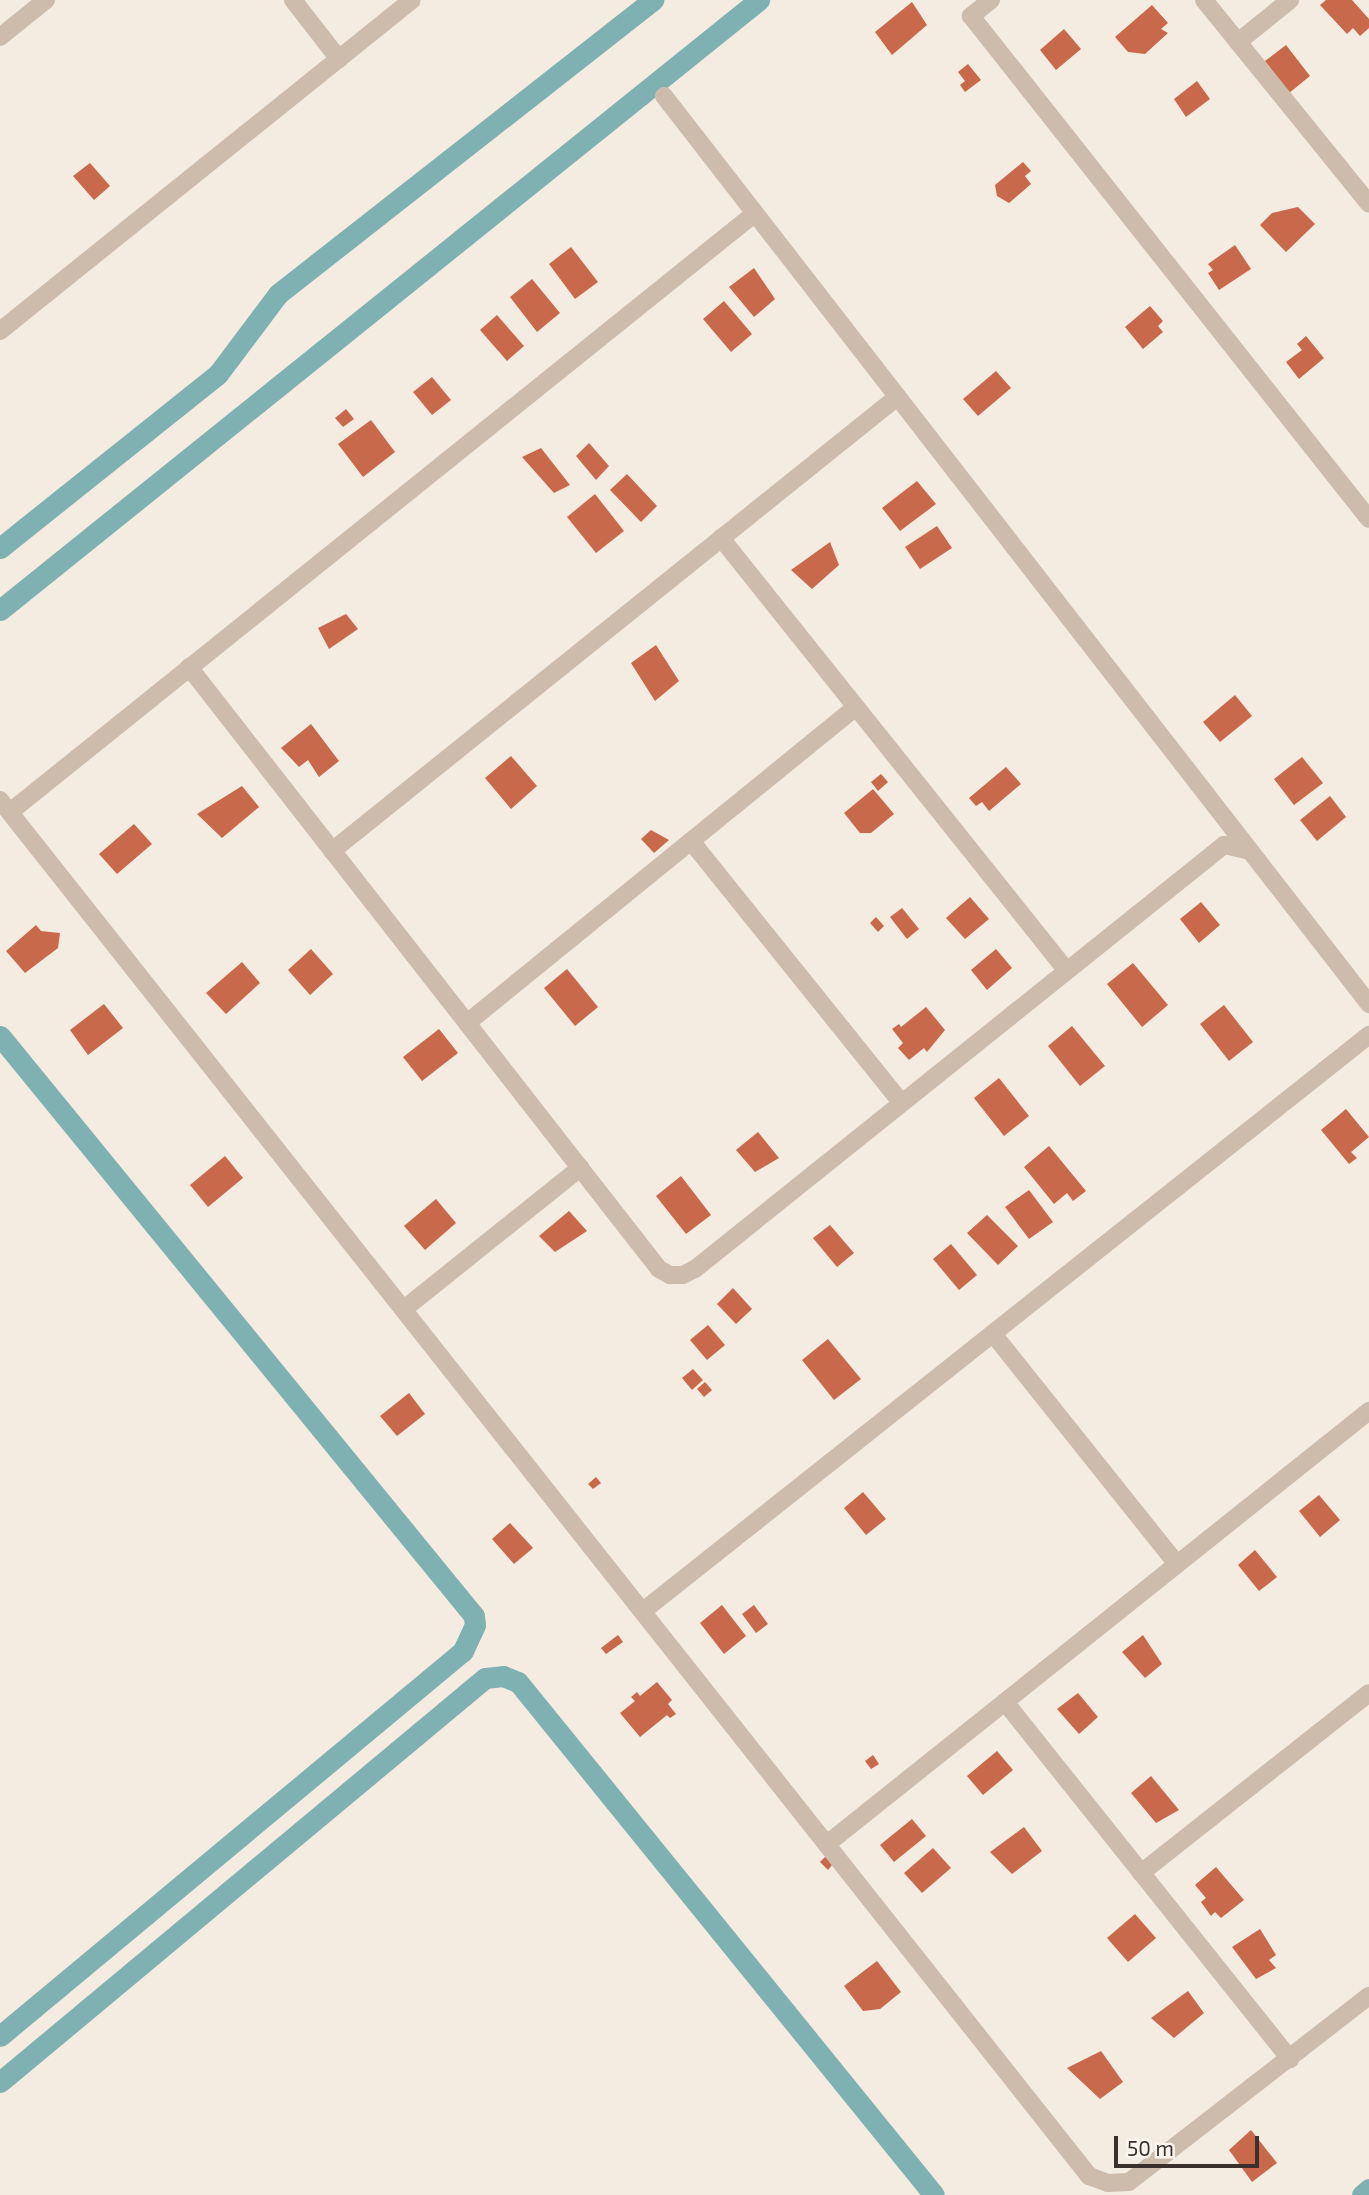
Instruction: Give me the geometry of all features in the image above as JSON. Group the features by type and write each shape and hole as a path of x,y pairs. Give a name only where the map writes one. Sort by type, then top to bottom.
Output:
{"street":[{"path":"0,37 46,0"},
{"path":"293,0 339,59"},
{"path":"0,331 412,0"},
{"path":"991,0 971,16 1369,519"},
{"path":"1204,0 1369,204"},
{"path":"1238,42 1290,0"},
{"path":"664,96 1369,1004"},
{"path":"754,214 188,667 5,806 1089,2176 1098,2181 1129,2182 1369,1996"},
{"path":"332,851 897,397"},
{"path":"721,538 1066,971"},
{"path":"188,667 659,1269 683,1275 1224,845 1250,851"},
{"path":"467,1023 856,707"},
{"path":"691,841 902,1103"},
{"path":"643,1611 1369,1035"},
{"path":"404,1309 580,1168"},
{"path":"994,1335 1177,1564"},
{"path":"827,1844 1369,1411"},
{"path":"1141,1873 1369,1693"},
{"path":"1004,1702 1290,2059"}],"building":[{"path":"1326,0 1352,0 1369,19 1369,28 1360,36 1353,28 1347,34 1320,5"},
{"path":"912,2 927,25 892,55 875,32"},
{"path":"1152,5 1168,23 1161,29 1168,33 1145,54 1128,52 1115,37"},
{"path":"1064,29 1081,49 1056,70 1040,50"},
{"path":"1286,45 1310,76 1289,93 1265,61"},
{"path":"968,64 981,80 965,92 960,85 965,81 958,72"},
{"path":"1197,81 1210,99 1186,117 1174,99"},
{"path":"1023,162 1031,171 1025,176 1031,184 1009,203 997,196 995,185"},
{"path":"90,163 110,186 94,200 73,176"},
{"path":"1298,207 1315,224 1286,252 1260,225 1272,213"},
{"path":"1235,245 1251,269 1219,290 1208,273 1213,270 1208,264"},
{"path":"571,247 598,282 575,299 549,264"},
{"path":"754,268 775,299 754,317 729,287"},
{"path":"532,279 560,313 537,332 510,297"},
{"path":"724,301 752,334 731,352 703,319"},
{"path":"1150,306 1163,321 1158,326 1163,332 1143,349 1125,327"},
{"path":"497,315 524,346 507,361 480,330"},
{"path":"1306,336 1324,358 1299,379 1286,362 1302,350 1297,344"},
{"path":"996,371 1011,388 978,416 963,399"},
{"path":"432,377 451,400 432,415 413,392"},
{"path":"346,409 354,419 343,427 335,418"},
{"path":"371,420 395,452 363,477 338,444"},
{"path":"589,443 609,466 596,480 576,456"},
{"path":"541,448 570,485 554,493 522,457"},
{"path":"627,474 657,506 641,522 610,490"},
{"path":"917,481 936,504 900,531 882,508"},
{"path":"595,494 624,531 596,553 567,517"},
{"path":"937,526 952,548 920,569 905,547"},
{"path":"830,542 839,565 812,589 791,570"},
{"path":"346,614 358,629 329,649 318,628"},
{"path":"656,645 679,681 655,701 631,663"},
{"path":"1235,695 1252,716 1220,742 1203,722"},
{"path":"311,724 339,761 319,777 308,760 299,767 281,748"},
{"path":"511,756 537,786 511,809 485,778"},
{"path":"1302,757 1323,783 1294,805 1274,779"},
{"path":"1006,767 1021,784 989,811 982,802 976,806 969,798"},
{"path":"881,774 888,782 878,791 871,782"},
{"path":"242,786 259,807 222,838 197,814"},
{"path":"873,789 894,814 871,833 860,833 844,813"},
{"path":"1330,796 1346,817 1317,841 1300,820"},
{"path":"134,824 152,844 117,874 99,854"},
{"path":"651,830 669,840 654,853 641,839"},
{"path":"970,897 989,919 965,939 946,918"},
{"path":"1201,902 1220,925 1199,943 1180,919"},
{"path":"902,908 919,929 907,939 890,917"},
{"path":"876,917 884,926 878,932 870,923"},
{"path":"36,925 41,931 60,933 58,948 25,973 6,951"},
{"path":"311,949 333,974 310,995 288,970"},
{"path":"996,949 1012,968 987,990 971,970"},
{"path":"242,962 260,983 226,1014 206,993"},
{"path":"1133,963 1168,1005 1142,1027 1107,984"},
{"path":"567,969 598,1007 575,1026 544,988"},
{"path":"104,1004 123,1028 88,1055 70,1030"},
{"path":"1224,1005 1253,1042 1229,1061 1200,1024"},
{"path":"926,1007 945,1030 927,1052 924,1048 909,1060 898,1048 903,1043 892,1029 899,1024 901,1027"},
{"path":"1072,1026 1105,1066 1080,1086 1048,1046"},
{"path":"439,1029 458,1053 422,1081 403,1057"},
{"path":"999,1078 1029,1116 1004,1136 974,1098"},
{"path":"1346,1109 1369,1137 1351,1152 1357,1158 1349,1164 1321,1130"},
{"path":"758,1132 779,1158 755,1172 736,1150"},
{"path":"1049,1146 1086,1191 1073,1201 1067,1193 1054,1204 1024,1167"},
{"path":"225,1156 243,1178 208,1207 190,1185"},
{"path":"681,1176 711,1215 686,1234 656,1196"},
{"path":"1029,1190 1053,1222 1029,1239 1005,1207"},
{"path":"436,1199 456,1223 425,1250 404,1226"},
{"path":"569,1211 587,1231 555,1252 539,1236"},
{"path":"987,1215 1018,1246 998,1265 967,1233"},
{"path":"830,1225 854,1253 837,1267 813,1238"},
{"path":"951,1244 977,1275 959,1290 933,1259"},
{"path":"733,1288 752,1309 736,1324 717,1304"},
{"path":"708,1325 725,1345 707,1360 690,1340"},
{"path":"828,1339 861,1379 834,1400 802,1360"},
{"path":"693,1369 703,1380 692,1390 682,1378"},
{"path":"705,1382 712,1390 704,1397 697,1389"},
{"path":"409,1393 425,1414 397,1436 380,1416"},
{"path":"596,1477 601,1483 593,1489 588,1484"},
{"path":"863,1492 886,1519 866,1535 844,1508"},
{"path":"1319,1495 1340,1520 1320,1537 1299,1511"},
{"path":"510,1523 533,1548 514,1564 492,1539"},
{"path":"1255,1550 1277,1577 1259,1591 1238,1565"},
{"path":"722,1605 746,1636 724,1654 700,1623"},
{"path":"754,1605 768,1624 756,1633 742,1614"},
{"path":"618,1635 623,1642 606,1654 601,1648"},
{"path":"1143,1635 1162,1664 1145,1678 1122,1652"},
{"path":"657,1682 672,1700 668,1704 676,1714 670,1718 667,1715 640,1737 620,1713 635,1701 631,1697 637,1692 640,1696"},
{"path":"1078,1693 1098,1717 1079,1734 1057,1709"},
{"path":"997,1751 1013,1770 983,1795 967,1776"},
{"path":"873,1755 879,1764 871,1769 865,1761"},
{"path":"1151,1776 1179,1810 1156,1823 1131,1793"},
{"path":"912,1819 926,1836 894,1862 880,1845"},
{"path":"1024,1827 1042,1851 1012,1874 990,1852"},
{"path":"933,1848 951,1868 922,1893 904,1873"},
{"path":"828,1854 833,1864 828,1870 820,1862"},
{"path":"1216,1867 1244,1900 1221,1918 1215,1912 1211,1916 1201,1902 1206,1898 1195,1885"},
{"path":"1135,1914 1156,1938 1128,1962 1107,1938"},
{"path":"1260,1929 1276,1955 1269,1960 1276,1968 1256,1979 1232,1947"},
{"path":"877,1961 901,1992 880,2009 863,2011 844,1986"},
{"path":"1188,1991 1204,2013 1174,2038 1151,2018"},
{"path":"1101,2051 1123,2082 1100,2099 1067,2068"},
{"path":"1251,2130 1277,2163 1252,2182 1229,2150"}],"waterway":[{"path":"0,548 218,374 278,294 653,0"},
{"path":"0,610 759,0"},
{"path":"0,1036 474,1616 475,1625 463,1651 0,2036"},
{"path":"0,2082 485,1678 503,1676 518,1682 934,2195"},
{"path":"1362,2195 1369,2189"}]}
